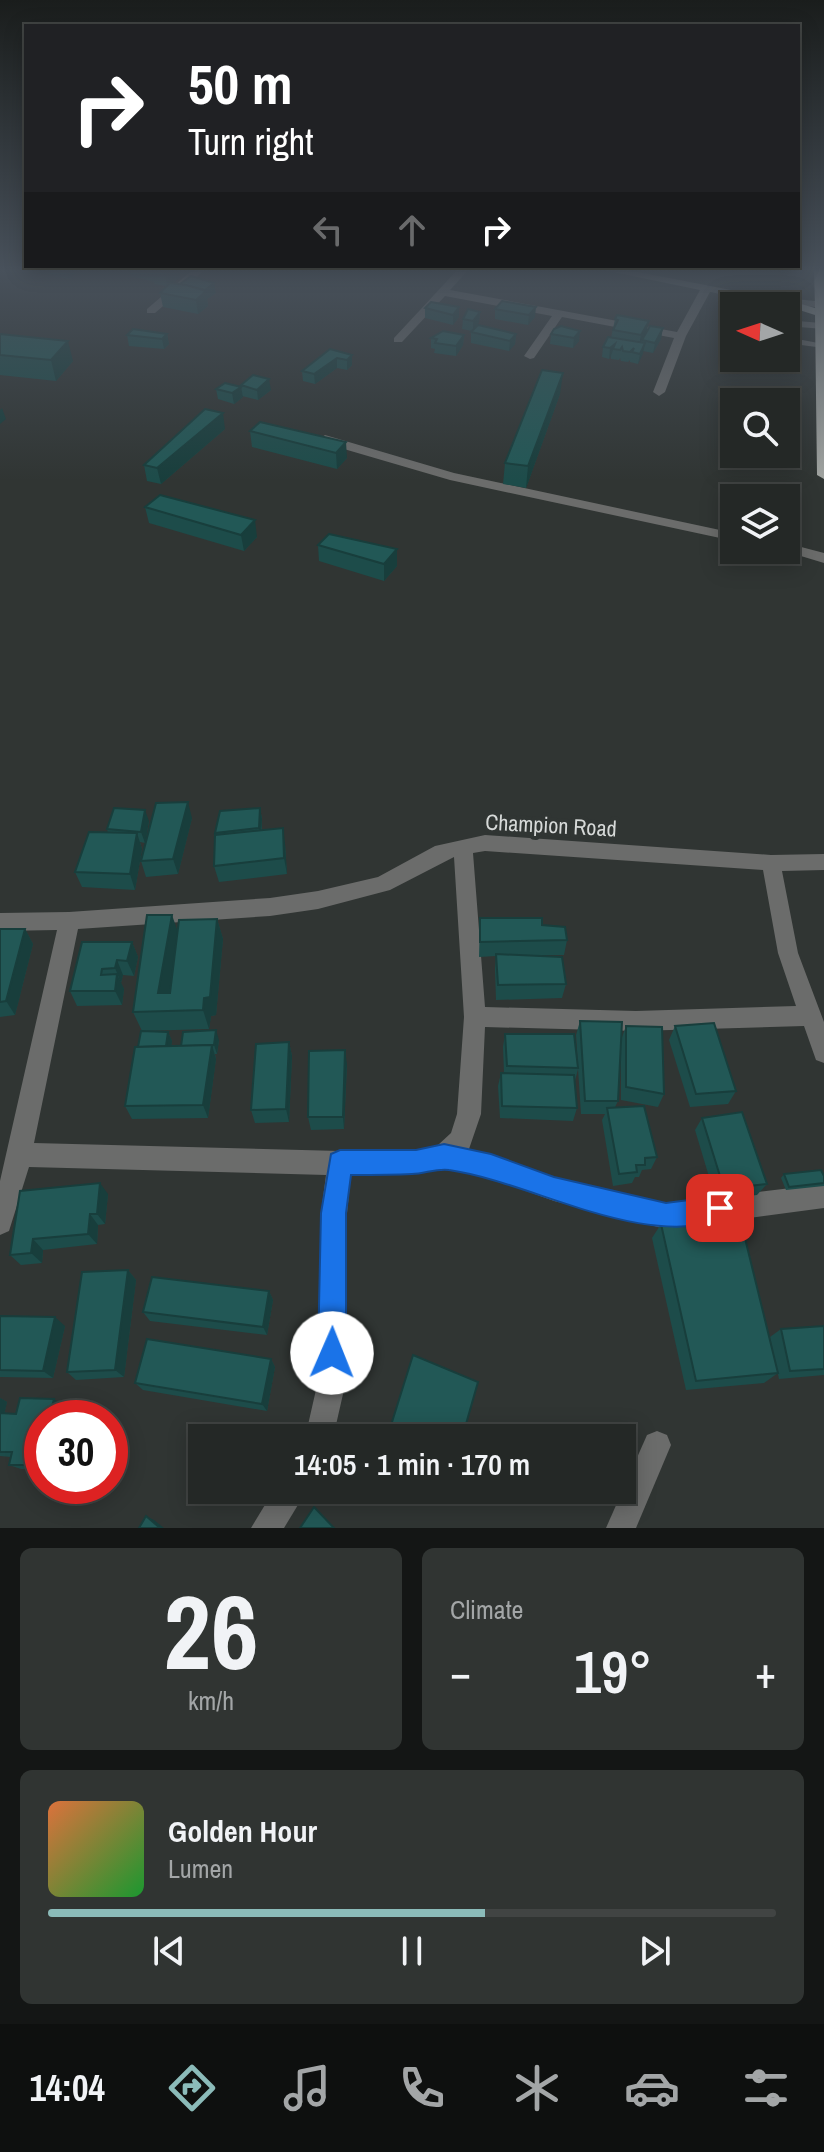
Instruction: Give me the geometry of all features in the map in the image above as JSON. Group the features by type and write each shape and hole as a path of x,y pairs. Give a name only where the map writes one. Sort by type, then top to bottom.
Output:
{"main road":[{"path":"820,338 824,475"}],"street":[{"path":"530,356 542,338"},
{"path":"659,392 679,338"},
{"path":"800,342 820,346"},
{"path":"312,436 518,492 720,534"},
{"path":"800,551 824,558"},
{"name":"Champion Road","path":"0,922 69,921 270,907 318,900 383,884 442,852 485,843 771,863 824,862"},
{"path":"444,1156 461,1140 469,1114 475,1017 463,846"},
{"path":"771,863 788,953 808,1016 824,1052"},
{"path":"0,1222 20,1155 69,921"},
{"path":"475,1017 636,1021 808,1016"},
{"path":"20,1155 340,1163 416,1162 444,1156 491,1166 554,1189 666,1216 824,1196"},
{"path":"322,1424 332,1381 334,1213 340,1163"},
{"path":"621,1528 657,1445"},
{"path":"266,1528 282,1504"}],"building":[{"path":"0,338 68,341 51,360 0,355"},
{"path":"433,338 462,338 456,346 435,343 437,339"},
{"path":"607,338 645,343 640,354 632,352 634,348 630,352 623,351 622,347 620,350 613,349 615,344 610,348 603,347"},
{"path":"643,338 658,338 655,343"},
{"path":"330,349 352,355 347,360 337,358 314,374 302,371"},
{"path":"542,370 563,373 528,466 505,463"},
{"path":"253,375 269,379 257,390 241,385"},
{"path":"225,383 241,387 232,393 216,389"},
{"path":"205,409 223,413 157,468 144,465"},
{"path":"260,422 346,442 336,453 250,431"},
{"path":"160,495 255,520 241,535 145,507"},
{"path":"329,534 397,549 384,564 318,545"},
{"path":"188,802 173,859 141,861 156,803"},
{"path":"114,808 145,810 141,832 107,829"},
{"path":"260,808 259,828 215,833 220,811"},
{"path":"283,828 284,858 214,866 215,835"},
{"path":"89,832 137,833 130,874 75,872"},
{"path":"147,915 172,915 158,993 170,993 179,920 217,919 210,997 204,998 203,1010 133,1012"},
{"path":"480,918 542,918 542,925 565,927 567,940 480,942"},
{"path":"0,929 25,929 6,1001 0,1002"},
{"path":"82,942 132,942 127,961 117,960 115,968 102,969 101,975 117,974 115,991 70,991"},
{"path":"496,954 562,957 566,984 498,985"},
{"path":"580,1021 622,1022 618,1101 585,1101"},
{"path":"714,1023 736,1091 696,1094 675,1026"},
{"path":"626,1026 662,1027 664,1094 626,1087"},
{"path":"216,1030 214,1045 181,1046 183,1032"},
{"path":"141,1031 168,1032 166,1046 138,1047"},
{"path":"505,1034 574,1034 578,1068 507,1066"},
{"path":"289,1042 286,1109 251,1110 256,1044"},
{"path":"212,1045 203,1105 125,1106 135,1047"},
{"path":"345,1050 343,1117 308,1117 309,1051"},
{"path":"501,1073 574,1075 577,1108 502,1106"},
{"path":"644,1106 657,1157 645,1158 645,1165 636,1165 637,1172 619,1174 607,1108"},
{"path":"742,1112 767,1184 724,1189 702,1118"},
{"path":"821,1170 824,1183 789,1187 784,1174"},
{"path":"100,1183 97,1214 90,1214 88,1234 33,1239 31,1253 10,1255 20,1191"},
{"path":"741,1222 778,1373 696,1381 661,1224"},
{"path":"128,1270 115,1370 67,1372 82,1272"},
{"path":"152,1277 269,1291 263,1327 143,1312"},
{"path":"0,1316 55,1317 43,1371 0,1370"},
{"path":"824,1326 824,1369 790,1371 781,1329"},
{"path":"147,1339 271,1359 262,1404 135,1383"},
{"path":"413,1355 478,1382 466,1424 391,1424"},
{"path":"20,1398 54,1399 24,1400 24,1465 9,1465 12,1452 0,1452 0,1413 16,1414"},
{"path":"314,1507 334,1528 300,1528"},
{"path":"146,1516 160,1528 139,1528"}],"route":[{"path":"332,1353 334,1213 340,1163 416,1162 444,1156 491,1166 554,1189 666,1216 720,1208"}]}
